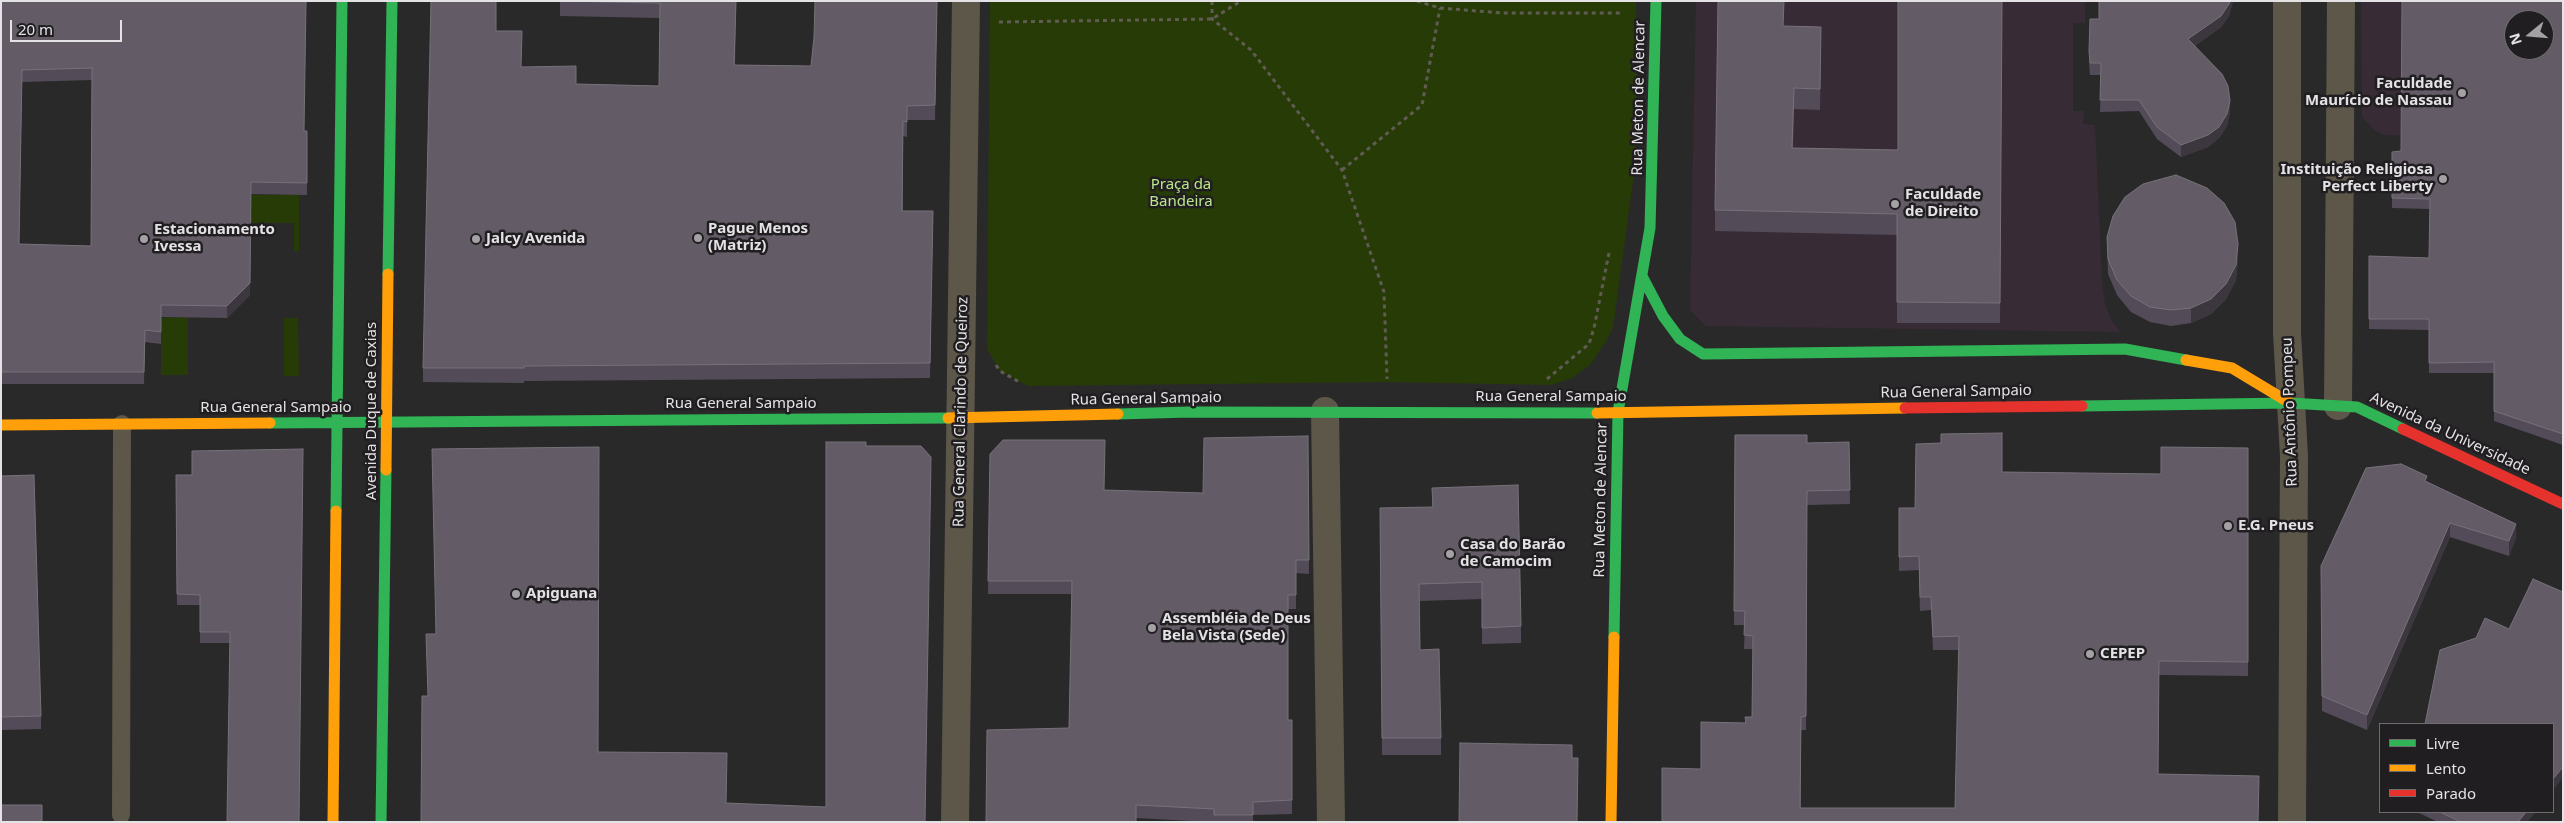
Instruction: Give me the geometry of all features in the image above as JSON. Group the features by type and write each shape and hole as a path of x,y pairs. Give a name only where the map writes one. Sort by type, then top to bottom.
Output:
{"main road":[{"path":"332,822 342,1"},
{"name":"Avenida Duque de Caxias","path":"381,822 392,1"},
{"name":"Rua Meton de Alencar","path":"1611,822 1618,412 1650,228 1656,65 1656,1"},
{"path":"1642,276 1663,316 1680,339 1704,354 2125,349 2232,368 2290,403"},
{"name":"Rua General Sampaio","path":"1,425 961,418 1190,412 1618,412 2290,403"},
{"name":"Avenida da Universidade","path":"2290,403 2357,407 2563,504"}],"street":[{"name":"Rua Antônio Pompeu","path":"2287,1 2287,333 2294,456 2292,822"},
{"path":"2338,406 2341,1"},
{"name":"Rua General Clarindo de Queiroz","path":"956,822 966,14"},
{"path":"1325,411 1331,822"}],"lane":[{"path":"121,815 122,424"}],"path":[{"path":"1212,1 1212,19"},
{"path":"966,14 990,22 1212,19 1241,1"},
{"path":"1417,1 1440,8 1502,13 1631,13"},
{"path":"1342,170 1422,105 1440,8"},
{"path":"1212,19 1251,50 1342,170 1384,292 1387,382"},
{"path":"1540,385 1589,344 1594,328 1609,251"},
{"path":"991,357 1000,372 1028,386"}],"shaded area":[{"name":"Faculdade de Direito","path":"1696,1 2085,1 2085,23 2073,23 2073,111 2084,111 2083,124 2095,125 2102,283 2105,304 2111,320 2121,332 1706,326 1690,310"},
{"name":"Faculdade Maurício de Nassau","path":"2361,1 2563,1 2563,139 2384,135 2374,130 2362,117"}],"green space":[{"name":"Praça da Bandeira","path":"990,1 1636,1 1638,93 1635,166 1613,328 1605,343 1590,365 1572,378 1551,385 1387,382 1028,386 1000,371 987,349"},
{"path":"250,195 299,195 299,251 294,251 294,223 251,223"},
{"path":"188,317 188,375 161,375 161,318"},
{"path":"284,318 298,318 299,376 284,376"}],"building":[{"path":"1,1 306,1 304,131 307,131 307,183 251,182 250,283 227,306 161,305 161,332 145,330 144,372 1,372","holes":["92,68 91,246 19,244 22,70"]},
{"path":"431,1 496,1 496,31 522,31 521,67 576,66 576,84 659,86 660,3 560,1 736,1 734,65 811,66 815,1 937,1 935,105 907,106 907,122 903,121 902,211 933,211 930,363 423,368"},
{"path":"1718,1 1784,1 1783,26 1821,27 1820,89 1794,88 1792,148 1898,150 1898,1 2002,1 2000,303 1897,302 1897,214 1715,210"},
{"path":"2099,1 2230,1 2221,16 2188,39 2222,74 2228,86 2230,101 2227,114 2219,127 2208,135 2181,145 2157,127 2139,100 2100,100 2101,63 2090,63 2089,51 2090,19 2099,19"},
{"path":"2402,1 2563,1 2563,434 2494,411 2494,362 2429,363 2429,319 2369,319 2369,256 2429,258 2430,199 2392,198 2392,152 2401,151"},
{"path":"2176,175 2207,188 2224,203 2235,222 2238,244 2236,265 2226,284 2211,299 2191,308 2171,310 2150,307 2131,296 2117,280 2108,259 2107,237 2113,216 2125,197 2143,184"},
{"path":"2002,433 2002,472 2161,474 2161,447 2248,448 2248,662 2159,661 2158,774 2259,776 2258,822 1662,822 1662,768 1701,769 1701,722 1746,723 1745,717 1752,717 1753,636 1744,635 1745,611 1734,611 1735,435 1807,435 1807,443 1849,442 1850,490 1807,491 1806,716 1801,717 1800,808 1955,808 1959,636 1933,637 1931,597 1920,597 1919,556 1899,557 1899,508 1915,508 1916,444 1941,443 1941,434"},
{"path":"1308,436 1309,560 1296,560 1296,595 1288,595 1288,720 1292,720 1292,800 1253,802 1253,815 1214,815 1214,809 1136,805 1136,822 986,822 987,730 1069,728 1072,581 988,581 990,454 1003,440 1105,440 1104,490 1203,493 1204,438"},
{"path":"826,442 866,442 866,446 921,446 931,457 925,822 421,822 422,696 428,696 426,634 436,634 432,449 599,447 598,752 727,753 726,803 826,807"},
{"path":"303,449 299,822 227,822 230,632 200,632 200,595 177,594 176,475 192,475 192,451"},
{"path":"2401,464 2427,476 2425,481 2516,524 2509,541 2450,523 2367,715 2322,696 2321,566 2366,468"},
{"path":"34,475 41,716 1,717 1,476"},
{"path":"1518,485 1521,626 1482,628 1482,582 1419,584 1420,650 1439,649 1441,738 1382,738 1380,508 1433,507 1432,488"},
{"path":"2533,579 2563,592 2563,767 2554,778 2554,723 2425,723 2440,650 2476,638 2485,618 2509,629"},
{"path":"1460,743 1572,745 1572,758 1578,758 1577,822 1459,822"},
{"path":"1,805 42,805 42,822 1,822"},
{"path":"2442,813 2525,813 2518,822 2461,822"}],"traffic: fast":[{"path":"336,511 342,1"},
{"path":"388,274 392,1"},
{"path":"1614,637 1618,412 1650,228 1656,1"},
{"path":"1642,276 1663,316 1680,339 1703,354 2125,349 2186,360"},
{"path":"2082,406 2290,403 2357,407 2403,429"},
{"path":"1118,414 1190,412 1597,413"},
{"path":"270,423 948,418"},
{"path":"381,822 386,470"}],"traffic: slow":[{"path":"386,470 388,274"},
{"path":"2186,360 2232,368 2290,403"},
{"path":"1597,413 1905,408"},
{"path":"948,418 1118,414"},
{"path":"1,425 270,423"},
{"path":"333,822 336,511"},
{"path":"1611,822 1614,637"}],"traffic: jam":[{"path":"1905,408 2082,406"},
{"path":"2403,429 2563,504"}],"place":[{"name":"Faculdade Maurício de Nassau","path":"2462,93"},
{"name":"Instituição Religiosa Perfect Liberty","path":"2443,179"},
{"name":"Faculdade de Direito","path":"1895,204"},
{"name":"Pague Menos (Matriz)","path":"698,238"},
{"name":"Estacionamento Ivessa","path":"144,239"},
{"name":"Jalcy Avenida","path":"476,239"},
{"name":"E.G. Pneus","path":"2228,526"},
{"name":"Casa do Barão de Camocim","path":"1450,554"},
{"name":"Apiguana","path":"516,594"},
{"name":"Assembléia de Deus Bela Vista (Sede)","path":"1152,628"},
{"name":"CEPEP","path":"2090,654"}]}
